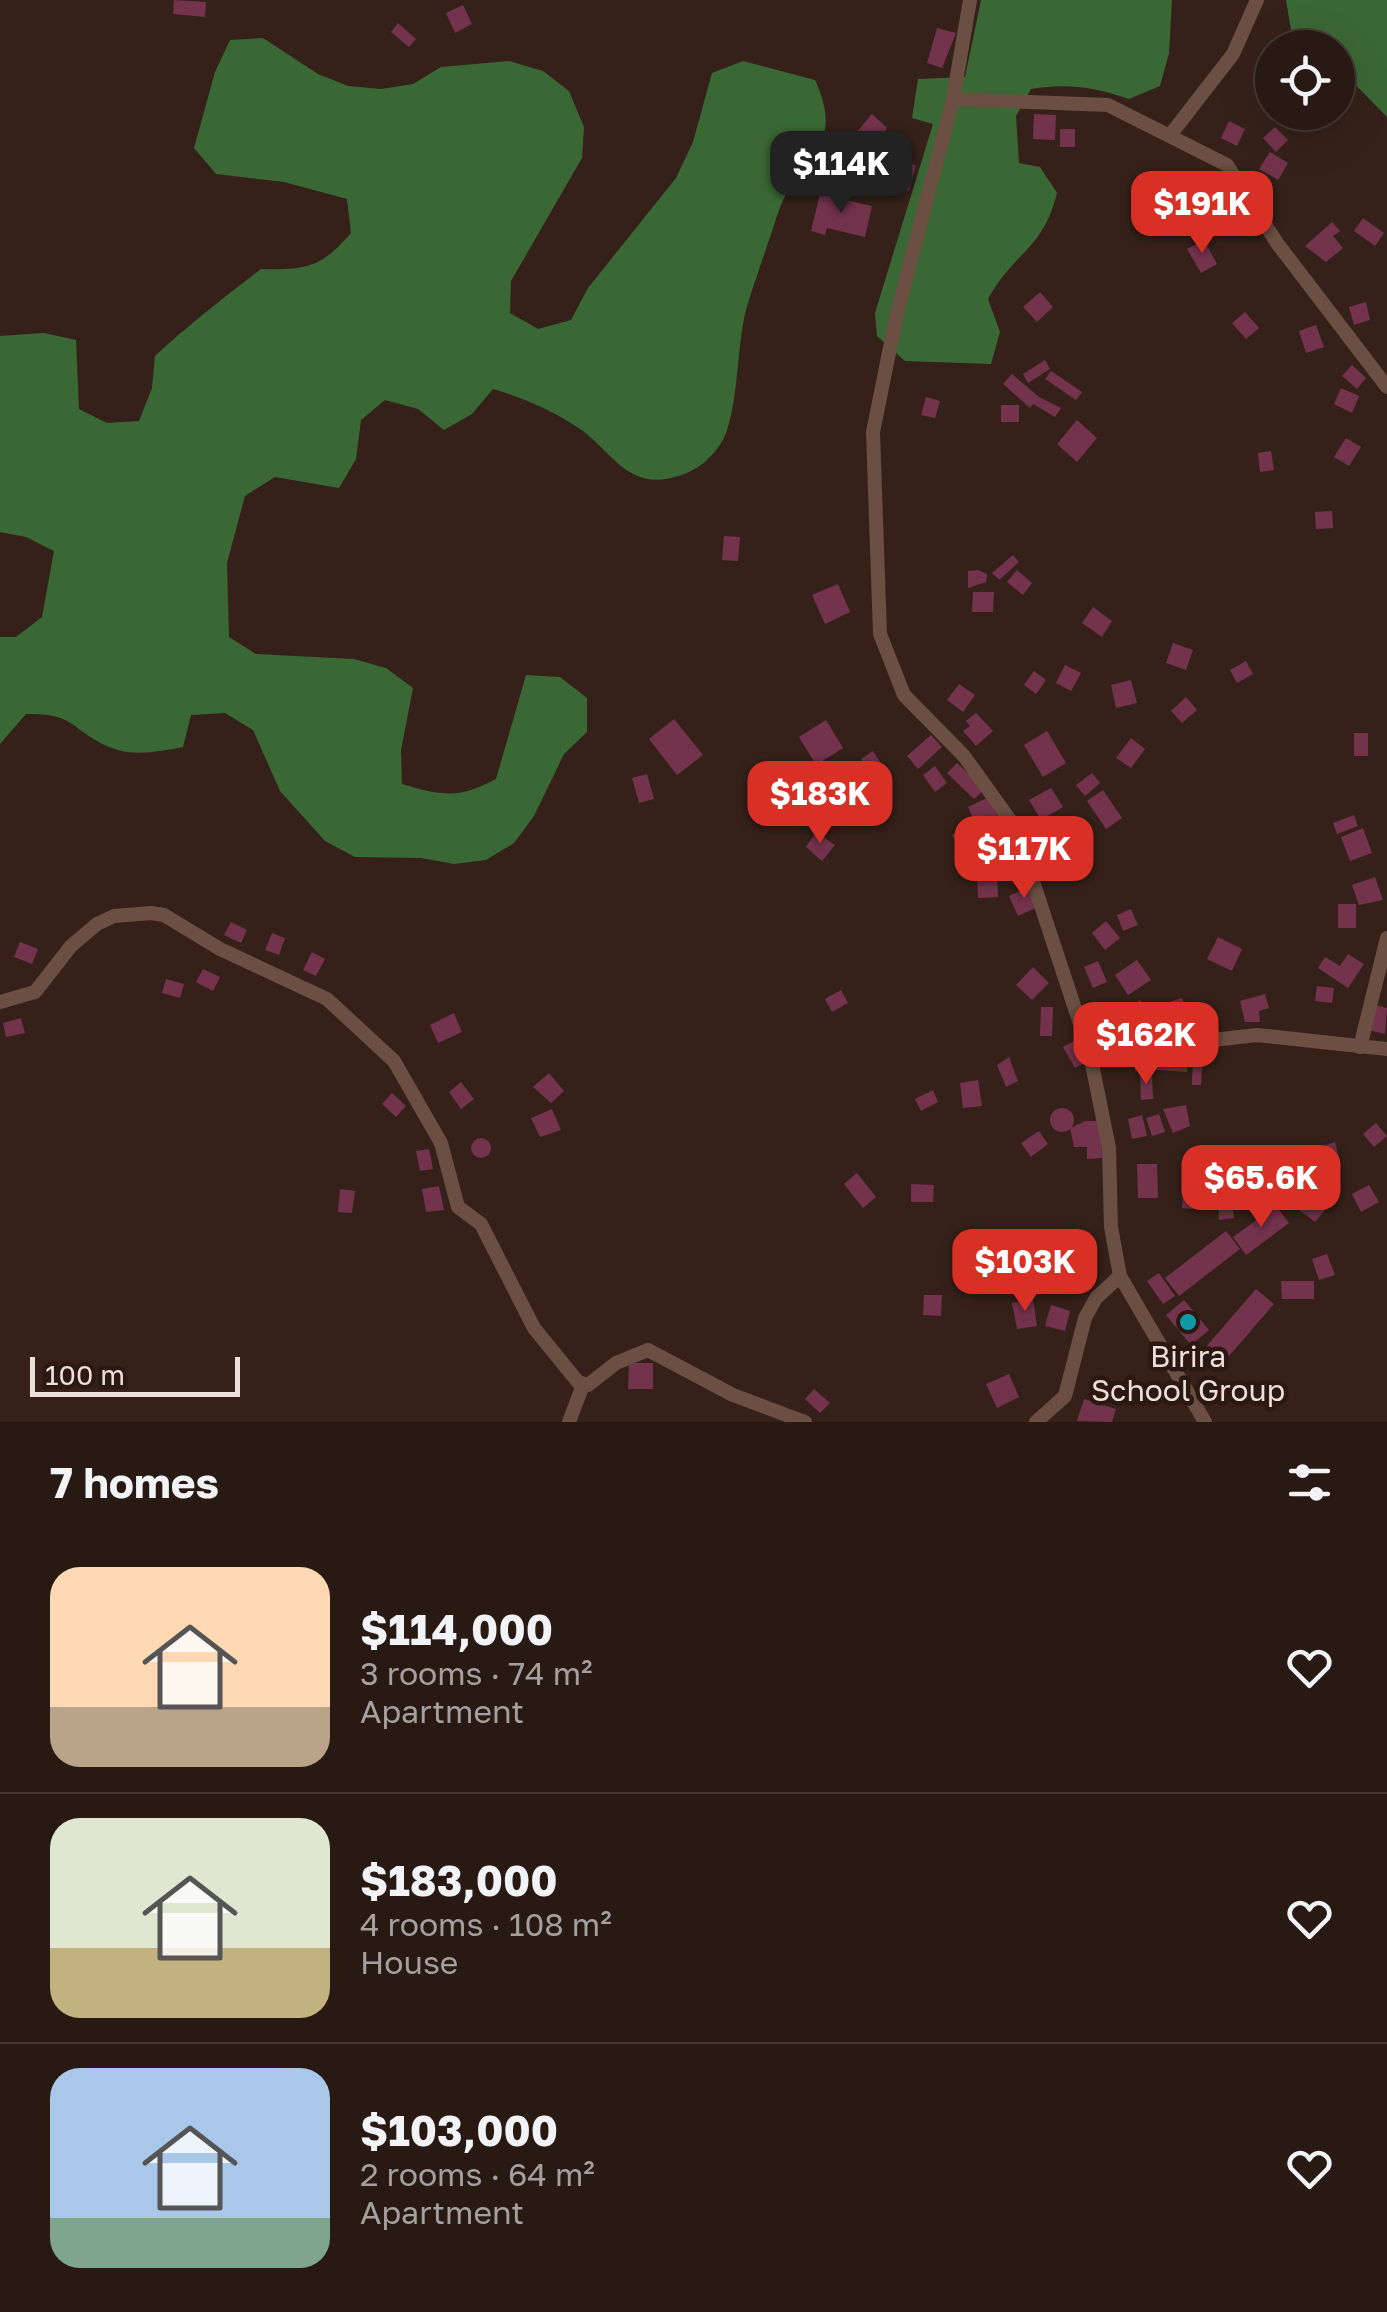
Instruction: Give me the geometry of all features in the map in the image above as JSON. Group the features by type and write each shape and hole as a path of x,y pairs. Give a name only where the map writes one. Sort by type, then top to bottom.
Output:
{"street":[{"path":"970,0 953,99 897,313 874,432 880,634 904,695 964,756 1015,828 1090,1054 1109,1148 1112,1227 1120,1276 1204,1422"},
{"path":"1170,134 1234,54 1257,0"},
{"path":"953,99 1108,105 1227,165 1277,242 1387,388"},
{"path":"0,1002 35,992 71,946 97,924 114,916 151,913 164,915 220,949 327,999 394,1061 442,1143 458,1207 481,1224 534,1328 560,1365 583,1385"},
{"path":"1360,1047 1387,938"},
{"path":"1090,1054 1256,1035 1387,1049"},
{"path":"1036,1422 1065,1396 1085,1318 1096,1298 1120,1276"},
{"path":"569,1422 583,1385 626,1357 648,1350 732,1395 804,1422"}],"green space":[{"path":"981,0 1172,0 1169,53 1160,86 1129,99 1080,87 1031,89 1016,116 1019,163 1040,167 1057,193 1044,228 988,299 1000,332 991,364 905,361 877,336 875,313 933,124 912,118 918,79 965,77"},
{"path":"1286,0 1387,0 1387,117 1355,84 1355,30 1291,30"},
{"path":"263,38 318,74 348,86 381,89 413,84 441,67 509,61 543,71 569,91 584,127 582,158 511,281 510,313 538,329 571,320 588,288 676,178 693,142 712,73 743,61 815,80 824,104 826,123 822,139 785,196 746,310 726,432 720,445 699,466 671,478 643,478 562,418 493,389 472,414 444,430 418,409 385,400 361,420 356,459 339,488 275,477 245,496 227,563 229,637 256,654 354,659 386,668 413,688 401,750 402,784 450,794 496,779 526,675 560,677 587,698 587,732 564,754 534,816 514,843 486,860 454,864 421,858 355,857 325,841 280,791 253,730 225,713 191,715 183,747 157,751 112,748 65,720 43,714 26,714 0,744 0,637 16,637 42,617 54,551 26,537 0,532 0,336 44,333 76,340 79,409 107,423 139,421 152,388 155,356 167,345 261,269 312,264 331,254 351,233 347,199 284,182 216,174 194,148 215,72 230,40"}],"building":[{"path":"174,0 206,2 205,17 173,14"},
{"path":"463,5 472,24 455,33 446,13"},
{"path":"398,23 416,39 409,47 391,32"},
{"path":"937,28 956,33 942,68 927,63"},
{"path":"872,114 887,128 877,147 874,143 869,148 854,135"},
{"path":"1034,114 1056,115 1055,140 1033,139"},
{"path":"1229,121 1245,129 1237,146 1221,138"},
{"path":"1060,129 1075,129 1075,147 1060,147"},
{"path":"1278,130 1288,140 1276,152 1263,138"},
{"path":"1270,152 1288,163 1278,180 1259,169"},
{"path":"891,159 916,165 909,191 884,184"},
{"path":"1167,181 1177,190 1162,206 1152,197"},
{"path":"820,194 872,206 865,237 827,228 825,235 811,231"},
{"path":"1363,218 1384,233 1375,246 1354,231"},
{"path":"1332,222 1340,231 1333,236 1343,248 1326,262 1305,246"},
{"path":"1204,240 1217,264 1201,273 1187,249"},
{"path":"1040,292 1053,307 1037,322 1023,307"},
{"path":"1366,302 1370,320 1354,325 1349,307"},
{"path":"1245,312 1259,328 1246,339 1232,323"},
{"path":"1316,325 1324,347 1306,353 1299,331"},
{"path":"1045,360 1050,369 1028,383 1023,374"},
{"path":"1352,365 1366,378 1357,389 1342,376"},
{"path":"1051,371 1082,392 1076,400 1045,379"},
{"path":"1012,374 1039,397 1061,408 1055,417 1033,404 1030,408 1003,384"},
{"path":"1341,388 1359,396 1352,413 1334,404"},
{"path":"926,397 940,401 935,418 921,415"},
{"path":"1001,405 1019,405 1019,422 1001,422"},
{"path":"1077,420 1097,438 1077,462 1057,444"},
{"path":"1346,438 1361,447 1349,466 1334,457"},
{"path":"1271,451 1274,470 1260,472 1258,453"},
{"path":"1332,511 1333,528 1316,529 1315,512"},
{"path":"724,536 740,537 738,561 722,560"},
{"path":"1013,555 1019,562 999,580 992,573"},
{"path":"1017,570 1032,583 1023,595 1007,582"},
{"path":"968,571 987,574 986,582 968,588"},
{"path":"838,584 850,612 825,624 812,595"},
{"path":"973,592 994,592 993,612 972,612"},
{"path":"1093,607 1112,621 1102,637 1082,623"},
{"path":"1173,643 1193,650 1186,670 1166,663"},
{"path":"1246,661 1253,674 1237,683 1230,670"},
{"path":"1065,665 1081,673 1071,691 1056,683"},
{"path":"1034,671 1046,680 1036,694 1024,685"},
{"path":"1131,680 1137,703 1116,708 1111,685"},
{"path":"959,684 975,695 963,712 947,700"},
{"path":"1186,697 1197,710 1182,723 1171,711"},
{"path":"976,713 993,731 976,746 963,731 970,726 966,721"},
{"path":"674,719 703,755 677,775 649,739"},
{"path":"826,720 843,748 816,765 799,737"},
{"path":"1047,731 1066,763 1043,777 1024,745"},
{"path":"1354,733 1368,733 1368,756 1354,756"},
{"path":"931,735 942,747 918,769 907,756"},
{"path":"1131,738 1145,749 1131,768 1116,758"},
{"path":"873,751 884,768 873,776 861,759"},
{"path":"957,763 985,789 974,799 947,773"},
{"path":"935,766 947,783 935,792 923,775"},
{"path":"1092,773 1100,783 1085,796 1076,785"},
{"path":"647,774 654,799 639,803 632,778"},
{"path":"793,786 806,792 799,809 786,803"},
{"path":"1051,788 1063,807 1041,820 1029,800"},
{"path":"1103,790 1122,818 1106,829 1087,801"},
{"path":"989,797 1001,823 956,843 952,835 975,823 968,807"},
{"path":"1354,815 1358,826 1337,834 1333,823"},
{"path":"1363,828 1372,853 1350,861 1341,837"},
{"path":"816,832 835,845 822,861 806,847"},
{"path":"993,833 1002,856 993,860 983,837"},
{"path":"997,872 998,897 978,898 977,873"},
{"path":"1375,877 1383,900 1359,905 1352,885"},
{"path":"1030,886 1040,906 1018,916 1009,896"},
{"path":"1338,904 1356,904 1356,928 1338,928"},
{"path":"1131,909 1138,925 1123,931 1117,915"},
{"path":"1106,921 1120,938 1105,950 1092,933"},
{"path":"231,922 247,930 241,943 224,935"},
{"path":"272,933 285,938 279,955 265,950"},
{"path":"1218,937 1242,949 1232,971 1207,959"},
{"path":"20,942 38,949 32,964 14,957"},
{"path":"312,952 325,959 316,976 303,970"},
{"path":"1348,954 1364,964 1348,988 1318,968 1325,957 1340,966"},
{"path":"1137,960 1151,980 1128,995 1115,975"},
{"path":"1098,961 1107,982 1093,988 1084,967"},
{"path":"1033,967 1049,983 1032,1000 1016,985"},
{"path":"203,969 220,977 213,991 196,982"},
{"path":"166,979 184,984 180,998 162,993"},
{"path":"1317,986 1334,988 1332,1003 1315,1001"},
{"path":"841,990 848,1003 832,1012 825,999"},
{"path":"1265,994 1269,1008 1259,1011 1260,1022 1245,1022 1240,1001"},
{"path":"1182,998 1187,1013 1168,1020 1163,1004"},
{"path":"1140,1000 1147,1011 1124,1025 1131,1037 1117,1045 1106,1021"},
{"path":"1375,1005 1387,1008 1385,1034 1369,1030"},
{"path":"1041,1007 1053,1007 1052,1036 1040,1036"},
{"path":"454,1013 462,1032 438,1043 430,1025"},
{"path":"21,1018 25,1033 6,1037 3,1023"},
{"path":"1078,1039 1090,1060 1075,1068 1063,1047"},
{"path":"1193,1051 1203,1051 1201,1085 1192,1085"},
{"path":"1135,1055 1152,1055 1152,1071 1135,1071"},
{"path":"1158,1055 1188,1057 1187,1072 1157,1070"},
{"path":"1009,1057 1018,1081 1006,1087 997,1065"},
{"path":"549,1073 564,1091 551,1103 533,1087"},
{"path":"1140,1075 1152,1075 1153,1099 1141,1100"},
{"path":"978,1080 982,1106 963,1108 960,1083"},
{"path":"461,1082 474,1099 461,1109 449,1092"},
{"path":"933,1090 938,1102 921,1111 915,1099"},
{"path":"392,1093 406,1106 396,1117 382,1104"},
{"path":"1186,1105 1190,1126 1173,1133 1163,1109"},
{"path":"1062,1108 1074,1120 1062,1132 1050,1120"},
{"path":"552,1109 561,1130 540,1137 531,1118"},
{"path":"1159,1114 1165,1132 1152,1136 1146,1118"},
{"path":"1142,1115 1147,1136 1132,1139 1128,1119"},
{"path":"1085,1121 1101,1121 1102,1158 1087,1159 1087,1147 1074,1147 1070,1128"},
{"path":"1376,1123 1387,1136 1374,1147 1363,1134"},
{"path":"1039,1131 1048,1144 1031,1157 1021,1143"},
{"path":"477,1138 485,1138 491,1148 485,1158 477,1158 471,1152 471,1144"},
{"path":"1335,1142 1341,1166 1319,1172 1312,1149"},
{"path":"429,1149 433,1169 420,1171 416,1151"},
{"path":"1137,1164 1157,1164 1158,1198 1138,1198"},
{"path":"1283,1166 1296,1183 1270,1203 1257,1187"},
{"path":"857,1173 876,1197 863,1208 844,1184"},
{"path":"911,1184 934,1185 933,1202 911,1202"},
{"path":"1369,1185 1379,1202 1361,1212 1352,1194"},
{"path":"439,1186 444,1210 426,1212 422,1189"},
{"path":"1303,1187 1328,1206 1315,1222 1290,1203"},
{"path":"1231,1188 1234,1218 1219,1220 1217,1190"},
{"path":"340,1189 355,1191 352,1213 338,1212"},
{"path":"1183,1191 1207,1192 1205,1210 1182,1208"},
{"path":"1276,1206 1289,1223 1246,1255 1233,1237"},
{"path":"1226,1231 1240,1249 1179,1296 1165,1278"},
{"path":"1327,1254 1335,1275 1319,1280 1312,1259"},
{"path":"1159,1273 1175,1296 1163,1304 1147,1281"},
{"path":"1281,1281 1314,1281 1314,1299 1282,1299"},
{"path":"1256,1289 1274,1304 1216,1371 1198,1356"},
{"path":"924,1295 942,1295 941,1316 923,1315"},
{"path":"1033,1299 1037,1326 1017,1329 1012,1303"},
{"name":"Birira School Group","path":"1184,1300 1209,1330 1191,1345 1166,1315"},
{"path":"1051,1305 1070,1311 1065,1331 1045,1326"},
{"path":"629,1363 653,1363 653,1389 628,1389"},
{"path":"1009,1374 1019,1397 997,1408 986,1384"},
{"path":"814,1389 830,1403 820,1413 805,1399"},
{"path":"1084,1399 1116,1409 1112,1422 1077,1421"}],"place":[{"name":"Birira School Group","path":"1188,1322"}]}
